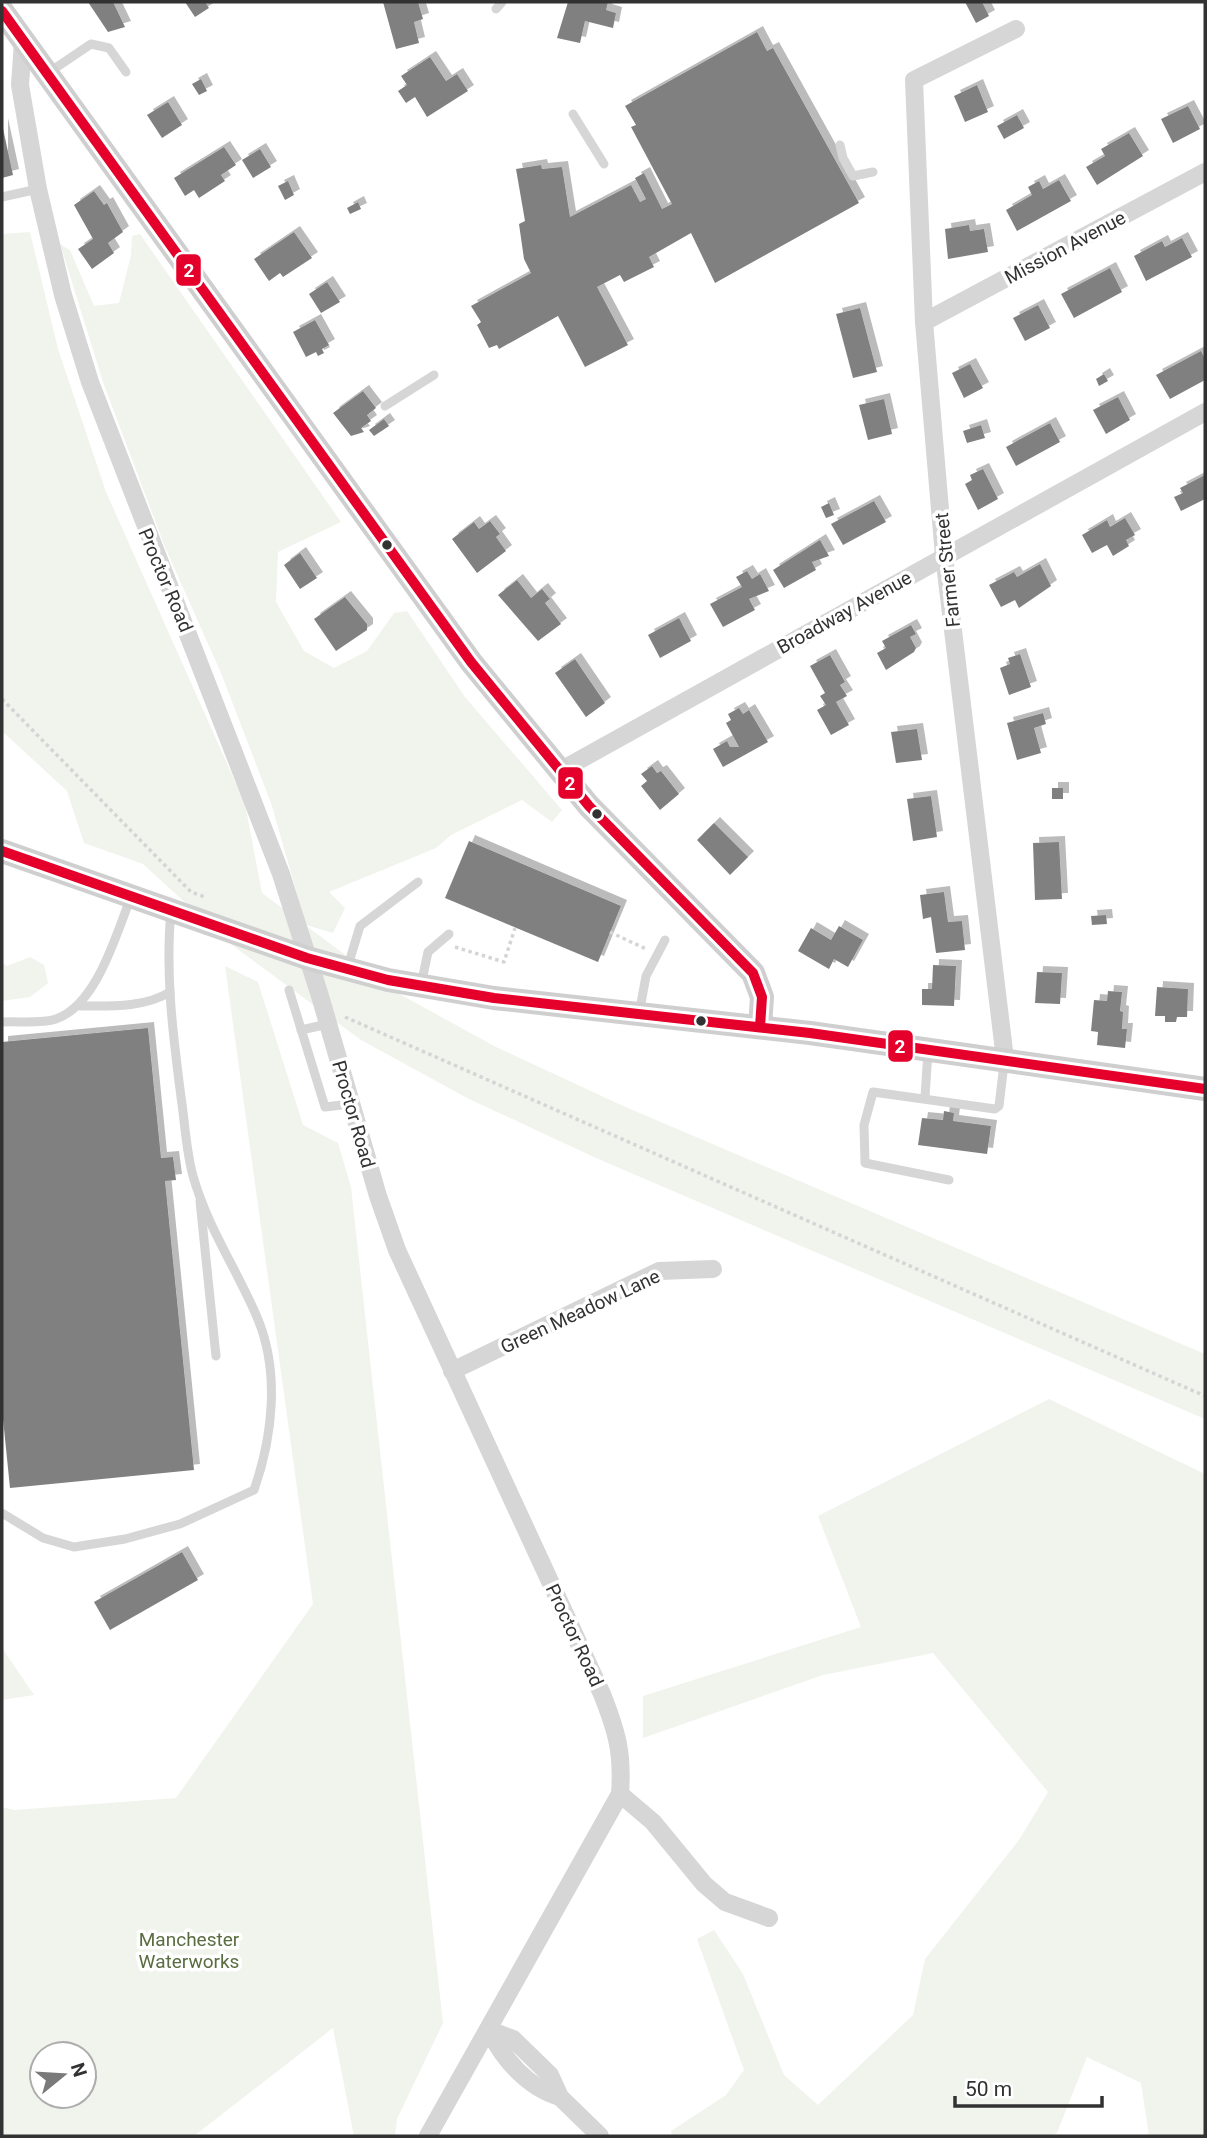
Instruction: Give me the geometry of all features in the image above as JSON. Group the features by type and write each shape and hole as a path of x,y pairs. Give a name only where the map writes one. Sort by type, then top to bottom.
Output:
{"main road":[{"path":"2,10 436,615 558,772 753,973 762,997 760,1027"},
{"path":"2,851 307,958 347,970 421,986 639,1016 760,1027 1005,1059 1205,1089"}],"street":[{"path":"2,10 15,2"},
{"name":"Farmer Street","path":"1005,1059 944,556 924,322 915,80 1016,29"},
{"name":"Proctor Road","path":"23,42 20,85 38,190 63,295 90,382 281,874 307,958 336,1020 351,1104 397,1250 619,1735 623,1757 620,1794 428,2136"},
{"name":"Mission Avenue","path":"924,322 1205,172"},
{"name":"Broadway Avenue","path":"558,772 1205,412"},
{"name":"Green Meadow Lane","path":"452,1371 659,1271 713,1269"},
{"path":"620,1794 653,1822 704,1884 725,1902 769,1918"},
{"path":"489,2029 513,2039 550,2075 560,2097 600,2136"}],"lane":[{"path":"46,74 91,44 109,48 126,72"},
{"path":"573,114 604,164"},
{"path":"840,145 843,158 853,176 873,172"},
{"path":"2,197 38,190"},
{"path":"385,406 434,375"},
{"path":"347,970 360,926 418,882"},
{"path":"80,1006 107,955 132,896"},
{"path":"2,1513 43,1538 74,1548 125,1539 180,1524 254,1489 266,1457 272,1408 267,1355 258,1319 232,1269 193,1176 170,992 167,953 171,910"},
{"path":"421,986 428,952 449,934"},
{"path":"639,1016 646,975 665,940"},
{"path":"289,990 325,1107 351,1104"},
{"path":"2,1022 55,1020 80,1006 157,1000 170,992"},
{"path":"301,1030 336,1020"},
{"path":"925,1097 928,1049"},
{"path":"949,1180 865,1163 864,1125 873,1092 925,1097 995,1109 999,1106 1005,1059"},
{"path":"199,1191 216,1356"}],"path":[{"path":"2,699 191,891"},
{"path":"440,942 504,962 515,928"},
{"path":"610,932 657,954"},
{"path":"336,1020 1205,1396"}],"green space":[{"path":"30,232 58,349 106,492 245,804 262,893 394,991 496,1047 621,1105 1205,1354 1205,1419 596,1158 469,1099 361,1040 228,942 143,864 84,843 67,791 2,731 2,234"},
{"path":"140,234 341,522 278,552 276,602 304,651 334,668 367,651 394,613 407,611 465,697 562,810 552,822 522,800 451,835 436,848 329,892 345,908 333,933 306,925 271,803 221,673 165,547 104,385 60,244 70,250 94,306 119,303 131,255 132,236"},
{"path":"30,957 44,965 48,983 30,997 2,1001 2,963 7,966"},
{"name":"Manchester Waterworks","path":"225,966 258,982 303,1125 338,1143 351,1187 443,2023 397,2119 395,2136 354,2136 333,2028 194,2136 2,2136 2,1807 14,1810 176,1798 313,1604"},
{"path":"1049,1399 1205,1474 1205,2136 1149,2136 1141,2083 1087,2057 1057,2133 1051,2136 672,2136 671,2131 726,2095 744,2070 697,1939 714,1930 743,1974 784,2075 818,2105 913,2015 925,1959 1019,1840 1048,1792 933,1653 823,1675 643,1738 643,1696 861,1627 818,1516"},
{"path":"2,1648 34,1695 2,1700"}],"building":[{"path":"88,2 113,2 125,27 108,32"},
{"path":"185,2 205,2 209,8 195,17"},
{"path":"383,2 418,2 423,19 414,22 419,43 396,49"},
{"path":"568,2 608,2 606,10 616,13 613,28 585,21 580,43 557,38"},
{"path":"965,2 982,2 989,16 976,23"},
{"path":"757,32 767,51 773,48 859,203 715,283 691,233 649,257 654,267 624,282 620,275 597,287 628,345 585,367 558,316 499,349 497,345 489,348 477,325 481,322 471,306 531,273 524,259 519,224 525,221 516,169 541,165 542,169 562,167 570,217 631,185 640,202 646,199 635,178 644,173 662,209 672,204 631,127 636,125 625,106"},
{"path":"430,57 446,81 457,74 468,91 427,117 415,97 406,103 398,91 407,85 401,76"},
{"path":"201,79 207,91 199,95 192,84"},
{"path":"977,85 988,112 965,122 954,96"},
{"path":"168,102 182,125 162,138 147,115"},
{"path":"1188,106 1200,129 1173,143 1161,119"},
{"path":"1017,115 1024,128 1004,139 997,126"},
{"path":"2,124 13,175 2,178"},
{"path":"1129,133 1143,156 1097,185 1086,167 1105,156 1101,149"},
{"path":"224,147 236,165 221,175 225,181 199,198 194,190 185,196 174,178"},
{"path":"260,149 271,167 253,178 242,160"},
{"path":"1059,180 1071,201 1017,231 1006,210 1032,195 1028,187 1039,181 1043,189"},
{"path":"288,181 294,195 285,200 278,186"},
{"path":"94,191 104,205 107,203 123,232 108,243 114,253 92,269 78,249 93,239 74,205"},
{"path":"358,202 361,209 350,214 347,208"},
{"path":"969,225 970,231 984,229 988,252 948,259 945,229"},
{"path":"294,232 312,258 283,277 280,273 269,281 254,259"},
{"path":"1182,238 1192,257 1146,281 1134,256 1162,241 1165,247"},
{"path":"1110,268 1122,292 1074,318 1061,294"},
{"path":"327,282 340,302 321,313 309,294"},
{"path":"1038,305 1050,328 1025,341 1013,318"},
{"path":"860,308 877,372 853,378 836,314"},
{"path":"315,320 329,345 322,349 324,353 318,356 316,352 306,357 293,332"},
{"path":"1201,351 1205,359 1205,380 1170,399 1156,375"},
{"path":"970,364 983,388 964,398 952,373"},
{"path":"1104,374 1108,381 1099,386 1096,379"},
{"path":"363,391 376,408 367,415 371,421 361,428 364,432 351,436 333,413"},
{"path":"1118,397 1130,420 1106,434 1093,410"},
{"path":"884,399 892,434 868,440 859,405"},
{"path":"384,419 389,426 374,436 369,430"},
{"path":"1050,423 1060,442 1016,466 1006,447"},
{"path":"981,425 985,438 967,443 963,431"},
{"path":"983,469 998,499 978,510 965,484 972,480 970,475"},
{"path":"1205,475 1205,499 1181,511 1174,497 1183,493 1180,488"},
{"path":"874,501 886,522 843,545 831,524"},
{"path":"829,503 834,515 826,518 821,507"},
{"path":"1125,518 1135,535 1126,540 1129,546 1113,556 1107,545 1092,553 1082,535 1107,520 1110,527"},
{"path":"490,521 500,534 496,537 506,551 477,573 452,539 474,522 479,529"},
{"path":"820,540 829,556 812,562 816,570 784,588 773,570"},
{"path":"300,553 317,578 300,589 284,565"},
{"path":"1040,564 1051,586 1019,608 1015,600 1001,607 989,585 1014,572 1017,577"},
{"path":"747,571 752,579 760,574 769,591 749,599 755,610 723,627 710,604 742,587 736,577"},
{"path":"517,580 531,598 542,589 550,599 545,603 561,624 538,641 498,595"},
{"path":"345,597 367,624 367,630 336,651 314,619"},
{"path":"679,618 691,641 660,658 648,635"},
{"path":"911,625 916,634 910,637 916,648 914,652 886,670 877,653 886,648 882,641"},
{"path":"1020,654 1031,687 1009,695 1000,668 1010,664 1008,658"},
{"path":"830,655 845,682 840,685 847,696 836,702 849,725 831,735 817,710 826,705 820,696 825,693 810,666"},
{"path":"575,659 605,703 586,717 555,673"},
{"path":"739,708 743,714 749,710 768,742 723,767 713,749 727,741 730,747 739,747 726,723 731,720 728,714"},
{"path":"1043,713 1046,724 1034,728 1041,753 1017,760 1007,723"},
{"path":"917,729 922,760 896,763 891,732"},
{"path":"652,766 657,773 661,771 679,794 660,810 641,786 647,781 641,774"},
{"path":"1052,788 1063,788 1063,799 1052,799"},
{"path":"931,796 937,837 913,841 907,799"},
{"path":"714,823 748,857 730,875 697,840"},
{"path":"469,841 621,906 598,962 445,898"},
{"path":"1059,842 1062,899 1035,900 1033,843"},
{"path":"944,892 948,922 962,921 965,950 936,953 931,917 923,919 920,895"},
{"path":"1106,915 1107,924 1092,925 1091,916"},
{"path":"839,926 863,940 848,967 834,959 829,969 798,951 811,928 831,940"},
{"path":"933,965 956,966 954,1006 922,1005 922,989 932,989"},
{"path":"1037,972 1062,973 1060,1004 1035,1003"},
{"path":"1157,987 1188,989 1187,1017 1177,1017 1176,1022 1165,1022 1165,1016 1155,1016"},
{"path":"1108,991 1122,992 1122,1029 1127,1029 1125,1048 1097,1045 1098,1032 1091,1031 1094,1000 1107,1001"},
{"path":"148,1028 161,1158 173,1157 176,1180 165,1181 194,1470 10,1488 2,1409 2,1042"},
{"path":"944,1111 954,1113 953,1121 991,1126 987,1154 918,1145 922,1118 943,1120"},
{"path":"182,1552 198,1580 110,1630 94,1602"}],"transit line":[{"name":"2","path":"2,11 471,662 589,806 753,973 762,997 760,1027"},
{"name":"2","path":"2,851 307,958 388,980 494,998 810,1033 1205,1089"}]}
